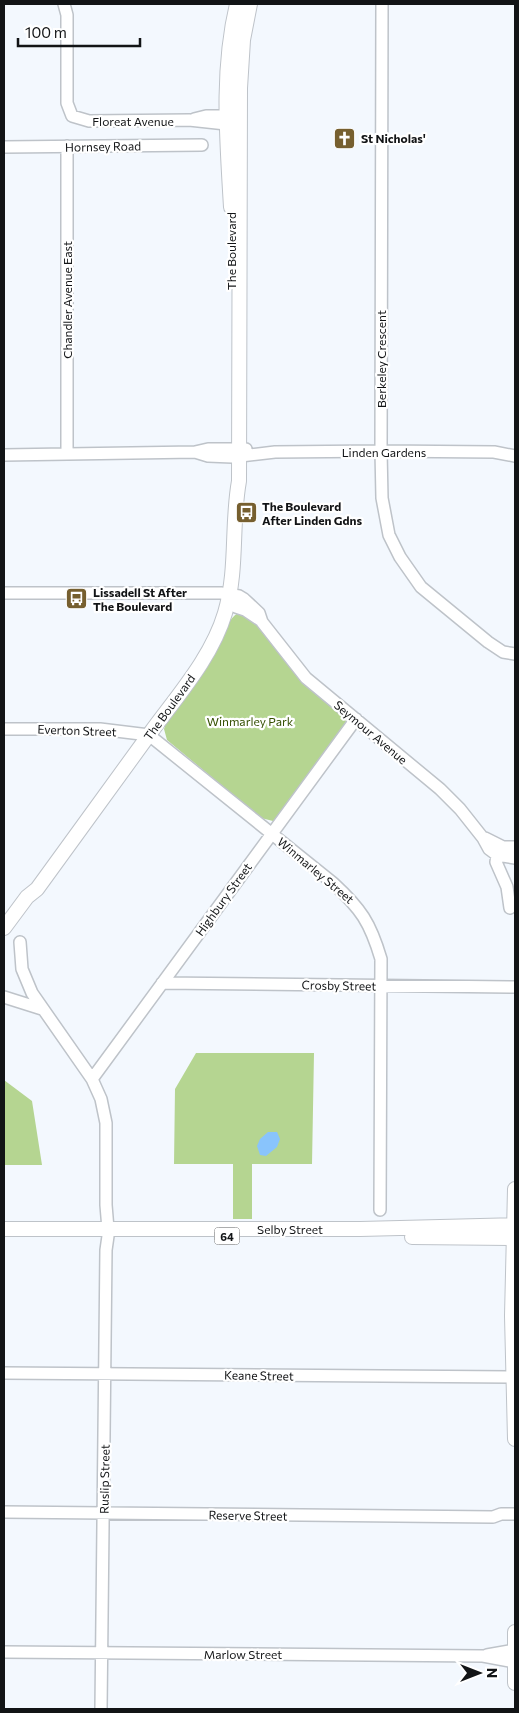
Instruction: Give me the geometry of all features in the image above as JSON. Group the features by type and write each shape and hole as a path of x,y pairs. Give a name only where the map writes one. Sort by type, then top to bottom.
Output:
{"main road":[{"name":"The Boulevard","path":"4,940 8,923 26,897 37,889 204,659 217,635 229,596 234,572 235,500 239,481 235,453 233,120 228,56 237,4"},
{"name":"The Boulevard","path":"233,120 250,4"},
{"path":"515,1188 515,1439"},
{"name":"Selby Street","path":"4,1229 105,1236"},
{"name":"Selby Street","path":"4,1236 514,1232"},
{"path":"515,1632 515,1683"}],"street":[{"name":"Floreat Avenue","path":"64,4 66,15 67,103 72,116 89,121 190,120 206,116 233,120"},
{"name":"Berkeley Crescent","path":"382,4 381,451 382,498 389,535 400,557 422,588 495,647 503,652 515,654"},
{"name":"Hornsey Road","path":"4,147 202,145"},
{"name":"Chandler Avenue East","path":"67,146 67,454"},
{"name":"Linden Gardens","path":"494,452 515,448"},
{"name":"Linden Gardens","path":"4,455 195,452 208,456 235,453 381,451 494,452 515,456"},
{"name":"Seymour Avenue","path":"4,593 222,594 239,596 244,599 260,613 262,622 306,678 440,789 483,838 489,848 497,855 496,862 507,887 510,908"},
{"name":"Highbury Street","path":"92,1079 356,719"},
{"name":"Everton Street","path":"4,728 100,729 149,735"},
{"name":"Winmarley Street","path":"149,735 358,906 373,932 381,959 380,1210"},
{"path":"483,838 495,844 515,847"},
{"path":"497,855 515,858"},
{"name":"Ruslip Street","path":"20,942 22,969 42,1009 92,1079 101,1099 106,1123 106,1205 103,1212 105,1236 105,1374 101,1709"},
{"name":"Crosby Street","path":"162,983 515,987"},
{"path":"4,997 42,1009"},
{"name":"Keane Street","path":"4,1372 514,1377"},
{"name":"Reserve Street","path":"4,1512 493,1517 500,1514 515,1514"},
{"name":"Reserve Street","path":"493,1517 501,1521 515,1521"},
{"name":"Marlow Street","path":"4,1652 515,1656"}],"green space":[{"name":"Winmarley Park","path":"238,613 253,620 289,665 344,716 346,722 278,817 273,821 261,818 167,740 164,729 166,723 210,661 230,621"},
{"path":"196,1053 314,1053 312,1164 252,1164 252,1219 233,1219 233,1164 174,1164 175,1089"},
{"path":"4,1080 32,1101 42,1165 4,1165"}],"water":[{"path":"268,1132 277,1132 280,1139 277,1147 266,1156 260,1155 257,1146 260,1139"}],"place":[{"name":"St Nicholas'","path":"345,138"},
{"name":"The Boulevard After Linden Gdns","path":"246,513"},
{"name":"Lissadell St After The Boulevard","path":"77,599"}]}
